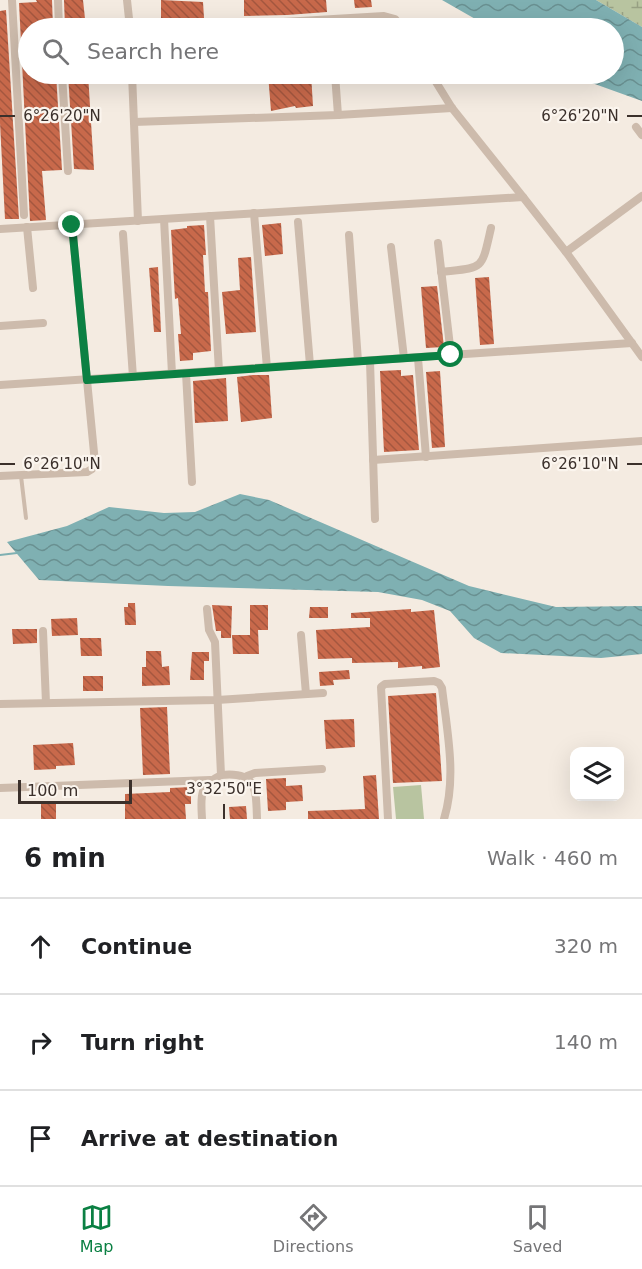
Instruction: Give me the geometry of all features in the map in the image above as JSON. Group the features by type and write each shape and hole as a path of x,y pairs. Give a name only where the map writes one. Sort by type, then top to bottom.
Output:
{"street":[{"path":"12,0 24,215"},
{"path":"58,0 59,18"},
{"path":"127,0 129,18"},
{"path":"63,84 68,171"},
{"path":"132,84 138,221"},
{"path":"336,84 338,115"},
{"path":"437,84 453,108 566,252 642,357"},
{"path":"134,122 338,115 453,108"},
{"path":"0,229 523,197"},
{"path":"566,252 641,200"},
{"path":"254,213 267,368"},
{"path":"210,216 219,371"},
{"path":"164,219 172,374"},
{"path":"298,222 310,365"},
{"path":"0,476 87,472 95,463 72,225"},
{"path":"27,227 33,288"},
{"path":"441,272 474,268 480,265 484,259 491,228"},
{"path":"123,234 133,377"},
{"path":"349,235 358,362"},
{"path":"438,243 451,355"},
{"path":"391,247 404,358"},
{"path":"0,326 43,323"},
{"path":"0,385 632,343"},
{"path":"418,358 426,456"},
{"path":"370,361 375,519"},
{"path":"186,373 192,482"},
{"path":"373,460 642,441"},
{"path":"207,609 209,630 215,642 221,775"},
{"path":"43,632 46,704"},
{"path":"301,636 306,694"},
{"path":"388,819 381,687 385,684 434,681 442,688 451,781 450,797 444,819"},
{"path":"0,704 217,700 323,693"},
{"path":"0,788 210,780 221,775 247,776 255,773 322,769"},
{"path":"247,776 256,793 257,819"},
{"path":"202,819 201,795 210,780"}],"lane":[{"path":"21,475 26,518"}],"green space":[{"path":"596,0 642,0 642,27"},
{"path":"421,785 424,819 396,819 393,787"}],"water":[{"path":"442,0 596,0 642,27 642,101 595,84 624,84 624,18 474,18"},
{"path":"240,494 269,500 469,586 556,607 642,606 642,654 601,658 501,653 474,638 450,611 422,600 378,592 39,580 7,542 67,526 109,507 164,513 195,512"}],"building":[{"path":"36,0 52,0 53,18 20,18 19,3 37,2"},
{"path":"64,0 83,0 85,18 65,18"},
{"path":"161,0 203,2 204,18 161,18"},
{"path":"244,0 326,0 327,12 244,16"},
{"path":"354,0 371,0 372,7 355,8"},
{"path":"6,10 19,219 5,219 0,123 0,11"},
{"path":"23,84 57,84 62,170 42,171 46,220 30,221"},
{"path":"69,84 89,84 94,170 74,169"},
{"path":"269,84 312,84 313,106 296,108 295,106 271,111"},
{"path":"281,223 283,254 265,256 262,225"},
{"path":"204,225 205,292 208,292 211,351 193,353 193,360 180,361 178,334 181,334 178,298 175,299 171,230"},
{"path":"251,257 256,332 226,334 222,292 240,290 238,258"},
{"path":"158,267 161,332 154,332 149,268"},
{"path":"489,277 494,344 480,345 475,278"},
{"path":"437,286 444,347 426,348 421,287"},
{"path":"401,370 401,376 413,375 419,450 384,452 380,371"},
{"path":"440,371 445,447 432,448 426,372"},
{"path":"269,375 272,418 241,422 237,377"},
{"path":"226,378 228,421 195,423 193,381"},
{"path":"128,603 135,603 136,625 125,625 124,607 128,607"},
{"path":"212,605 232,606 231,638 221,638 221,631 216,631"},
{"path":"250,605 268,605 268,630 258,630 259,654 233,654 232,635 250,635"},
{"path":"310,607 328,607 328,618 309,618"},
{"path":"411,609 411,612 434,610 440,667 398,668 398,662 352,663 352,658 318,659 316,630 370,627 370,618 351,618 351,613"},
{"path":"77,618 78,635 52,636 51,619"},
{"path":"12,629 37,629 37,643 13,644"},
{"path":"80,638 101,638 102,656 81,656"},
{"path":"146,651 161,651 162,667 169,666 170,685 142,686 142,667 146,667"},
{"path":"192,652 209,652 209,661 204,661 204,680 190,680"},
{"path":"349,670 350,679 333,680 334,685 320,686 319,672"},
{"path":"83,676 103,676 103,691 83,691"},
{"path":"436,693 442,781 393,783 388,696"},
{"path":"167,707 170,774 143,775 140,708"},
{"path":"354,719 355,747 326,749 324,720"},
{"path":"73,743 75,765 34,770 33,745"},
{"path":"376,775 379,819 308,819 308,811 365,809 363,776"},
{"path":"286,778 286,786 302,785 303,801 286,802 286,810 268,811 266,779"},
{"path":"191,787 191,804 185,804 186,819 125,819 125,794 170,792 170,788"},
{"path":"41,801 56,801 56,819 41,819"},
{"path":"246,806 247,819 230,819 229,807"}],"waterway":[{"path":"0,555 17,553"}],"route":[{"path":"72,225 87,380 451,355"}]}
